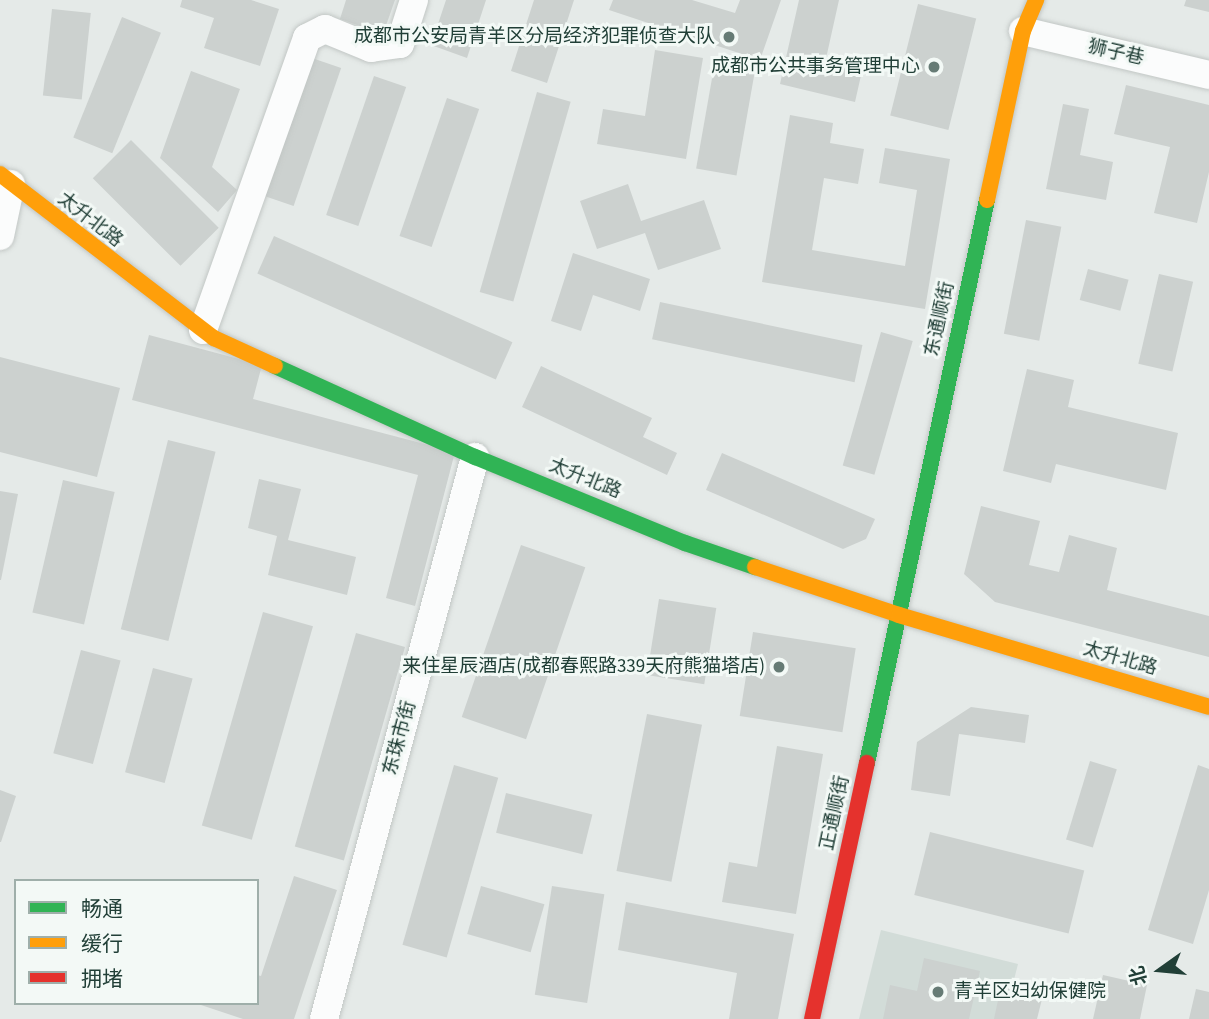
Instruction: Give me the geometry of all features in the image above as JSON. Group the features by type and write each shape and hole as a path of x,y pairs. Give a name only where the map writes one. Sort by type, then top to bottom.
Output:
{"main road":[{"name":"东通顺街","path":"899,615 1023,31 1036,0"},
{"name":"太升北路","path":"5,179 203,330 475,457 685,543 899,615 1209,707"},
{"name":"正通顺街","path":"812,1019 899,615"}],"street":[{"path":"203,330 307,38 325,29 371,48 400,44 414,0"},
{"name":"狮子巷","path":"1023,31 1209,75"},
{"path":"0,236 5,179"},
{"name":"东珠市街","path":"324,1019 475,457"}],"shaded area":[{"name":"青羊区妇幼保健院","path":"881,930 1018,964 1004,1019 859,1019"}],"building":[{"path":"182,0 251,0 279,9 260,66 204,48 214,18 180,7"},
{"path":"346,0 395,0 383,34 340,19"},
{"path":"446,0 486,0 467,58 431,45"},
{"path":"534,0 574,0 547,83 511,71"},
{"name":"成都市公安局青羊区分局经济犯罪侦查大队","path":"613,0 692,0 735,13 740,0 781,0 760,60 609,10"},
{"path":"799,0 839,0 825,63 862,71 855,102 780,84"},
{"path":"1186,0 1209,0 1209,12 1184,6"},
{"name":"成都市公共事务管理中心","path":"918,4 976,19 948,130 890,116"},
{"path":"52,9 91,13 82,100 43,96"},
{"path":"122,17 161,33 112,153 73,138"},
{"path":"655,50 703,58 686,159 597,144 603,109 645,116"},
{"path":"309,57 341,68 294,206 261,195"},
{"path":"714,67 754,74 736,176 696,168"},
{"path":"191,71 240,89 212,167 237,190 218,212 160,158"},
{"path":"374,76 406,87 358,226 326,215"},
{"path":"1126,85 1209,105 1209,172 1197,223 1154,213 1170,147 1114,134"},
{"path":"537,92 571,102 513,302 480,292"},
{"path":"447,98 479,109 432,247 399,236"},
{"path":"1063,104 1089,109 1080,155 1113,162 1106,200 1046,189"},
{"path":"790,115 833,123 830,143 864,149 858,184 824,178 812,250 905,266 917,190 879,183 885,148 950,159 925,309 762,282"},
{"path":"131,140 219,228 180,266 93,178"},
{"path":"628,184 641,221 704,200 721,249 658,270 645,233 597,249 580,201"},
{"path":"1026,220 1061,227 1039,341 1004,334"},
{"path":"274,236 512,342 496,380 257,273"},
{"path":"573,253 650,279 640,311 593,295 581,331 551,321"},
{"path":"1088,269 1129,280 1120,311 1080,300"},
{"path":"1159,274 1193,282 1172,372 1138,364"},
{"path":"660,302 862,345 855,382 652,339"},
{"path":"881,332 913,341 874,475 843,466"},
{"path":"149,335 262,365 253,399 455,452 415,606 386,598 418,475 132,400"},
{"path":"0,357 120,388 97,477 0,452"},
{"path":"541,366 652,418 643,437 677,453 667,475 522,407"},
{"path":"1027,369 1074,380 1068,407 1178,433 1166,490 1056,464 1051,483 1003,471"},
{"path":"168,440 216,452 168,641 121,629"},
{"path":"722,453 875,519 866,539 843,549 706,490"},
{"path":"259,479 301,489 288,540 356,557 347,595 268,575 277,536 248,528"},
{"path":"63,480 115,492 84,624 32,613"},
{"path":"0,491 18,494 1,580 0,580"},
{"path":"981,506 1040,521 1029,565 1059,572 1069,535 1117,548 1107,590 1209,616 1209,657 995,602 964,574"},
{"path":"521,545 585,567 526,739 462,717"},
{"path":"659,599 716,608 704,684 647,675"},
{"path":"263,612 313,626 252,840 202,825"},
{"path":"753,632 856,648 842,732 740,716"},
{"path":"356,633 405,647 344,860 295,846"},
{"path":"81,650 121,661 93,764 53,753"},
{"path":"153,668 193,679 165,783 125,772"},
{"path":"971,707 1029,715 1025,743 959,734 950,796 911,790 917,742"},
{"path":"647,714 702,725 671,882 616,871"},
{"path":"777,746 823,754 796,914 722,902 729,862 757,867"},
{"path":"1090,761 1117,769 1093,848 1066,839"},
{"path":"454,765 498,778 447,957 402,945"},
{"path":"1198,765 1209,769 1209,890 1193,944 1148,930"},
{"path":"0,790 16,796 1,842 0,842"},
{"path":"506,793 592,815 582,854 496,833"},
{"path":"930,832 1084,870 1069,934 914,895"},
{"path":"294,876 337,890 294,1019 243,1019 201,1005 259,1005 261,976"},
{"path":"481,886 544,904 531,952 467,934"},
{"path":"552,886 604,894 587,1003 535,995"},
{"path":"626,902 794,934 778,1019 729,1019 737,973 618,950"},
{"name":"青羊区妇幼保健院","path":"924,958 980,971 969,1019 883,1019 890,985 917,991"},
{"path":"1103,975 1147,985 1140,1019 1093,1019"},
{"path":"1001,986 1043,995 1037,1019 994,1019"},
{"path":"1196,989 1209,992 1209,1019 1189,1019"}],"traffic: fast":[{"path":"867,763 987,200"},
{"path":"275,366 475,457 685,543 755,567"}],"traffic: slow":[{"path":"987,200 1023,31 1036,0"},
{"path":"0,174 214,338 275,366"},
{"path":"755,567 899,615 1209,707"}],"traffic: jam":[{"path":"812,1019 867,763"}],"place":[{"name":"成都市公安局青羊区分局经济犯罪侦查大队","path":"729,37"},
{"name":"成都市公共事务管理中心","path":"934,67"},
{"name":"来住星辰酒店(成都春熙路339天府熊猫塔店)","path":"779,667"},
{"name":"青羊区妇幼保健院","path":"938,992"}]}
